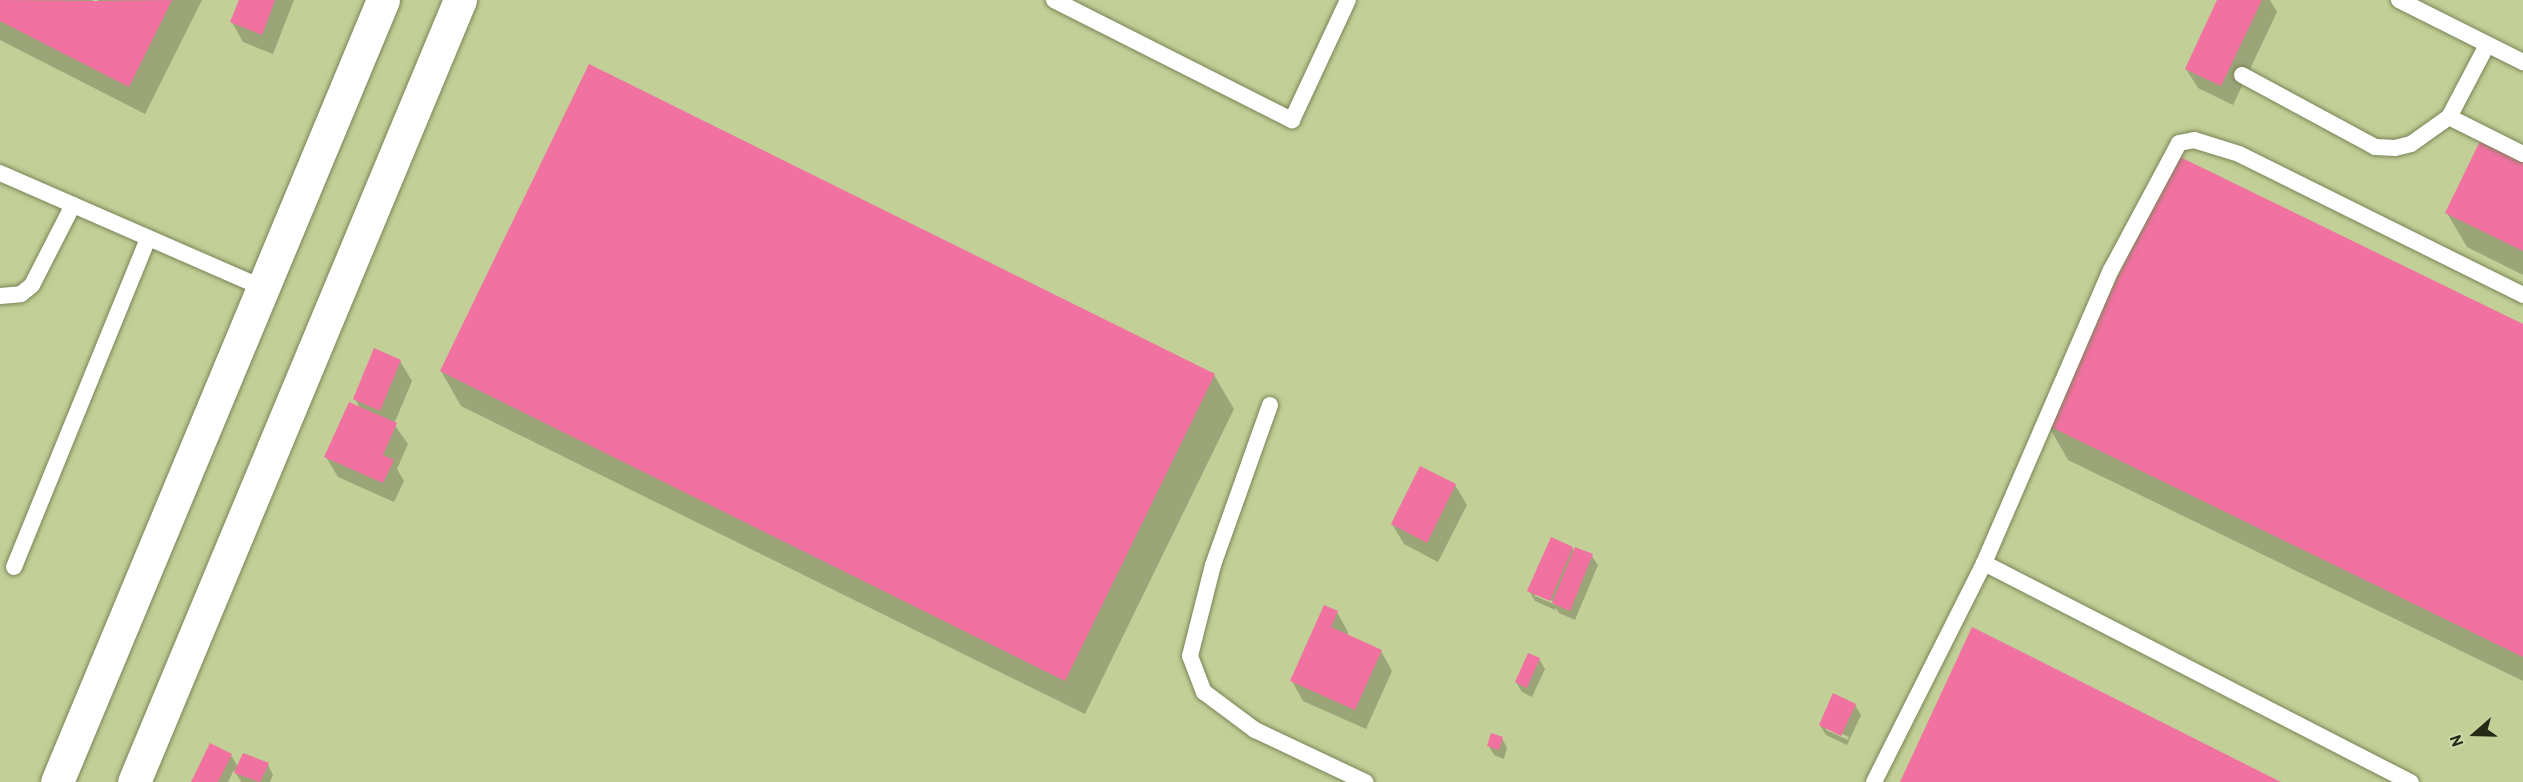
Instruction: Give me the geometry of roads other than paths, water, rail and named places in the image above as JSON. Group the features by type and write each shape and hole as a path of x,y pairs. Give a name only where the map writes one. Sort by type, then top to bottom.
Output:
{"street":[{"path":"57,782 383,0"},
{"path":"134,782 460,0"}],"lane":[{"path":"1054,0 1292,120 1348,0"},
{"path":"2399,0 2523,62"},
{"path":"2242,75 2375,147 2396,148 2411,144 2449,117 2487,45"},
{"path":"2449,117 2523,154"},
{"path":"1874,782 1984,562 2110,270 2179,143 2194,140 2239,154 2523,295"},
{"path":"0,173 263,288"},
{"path":"0,296 21,294 32,285 73,205"},
{"path":"14,567 148,238"},
{"path":"1270,405 1213,565 1190,656 1204,692 1255,730 1365,782"},
{"path":"1984,562 2411,782"}]}
